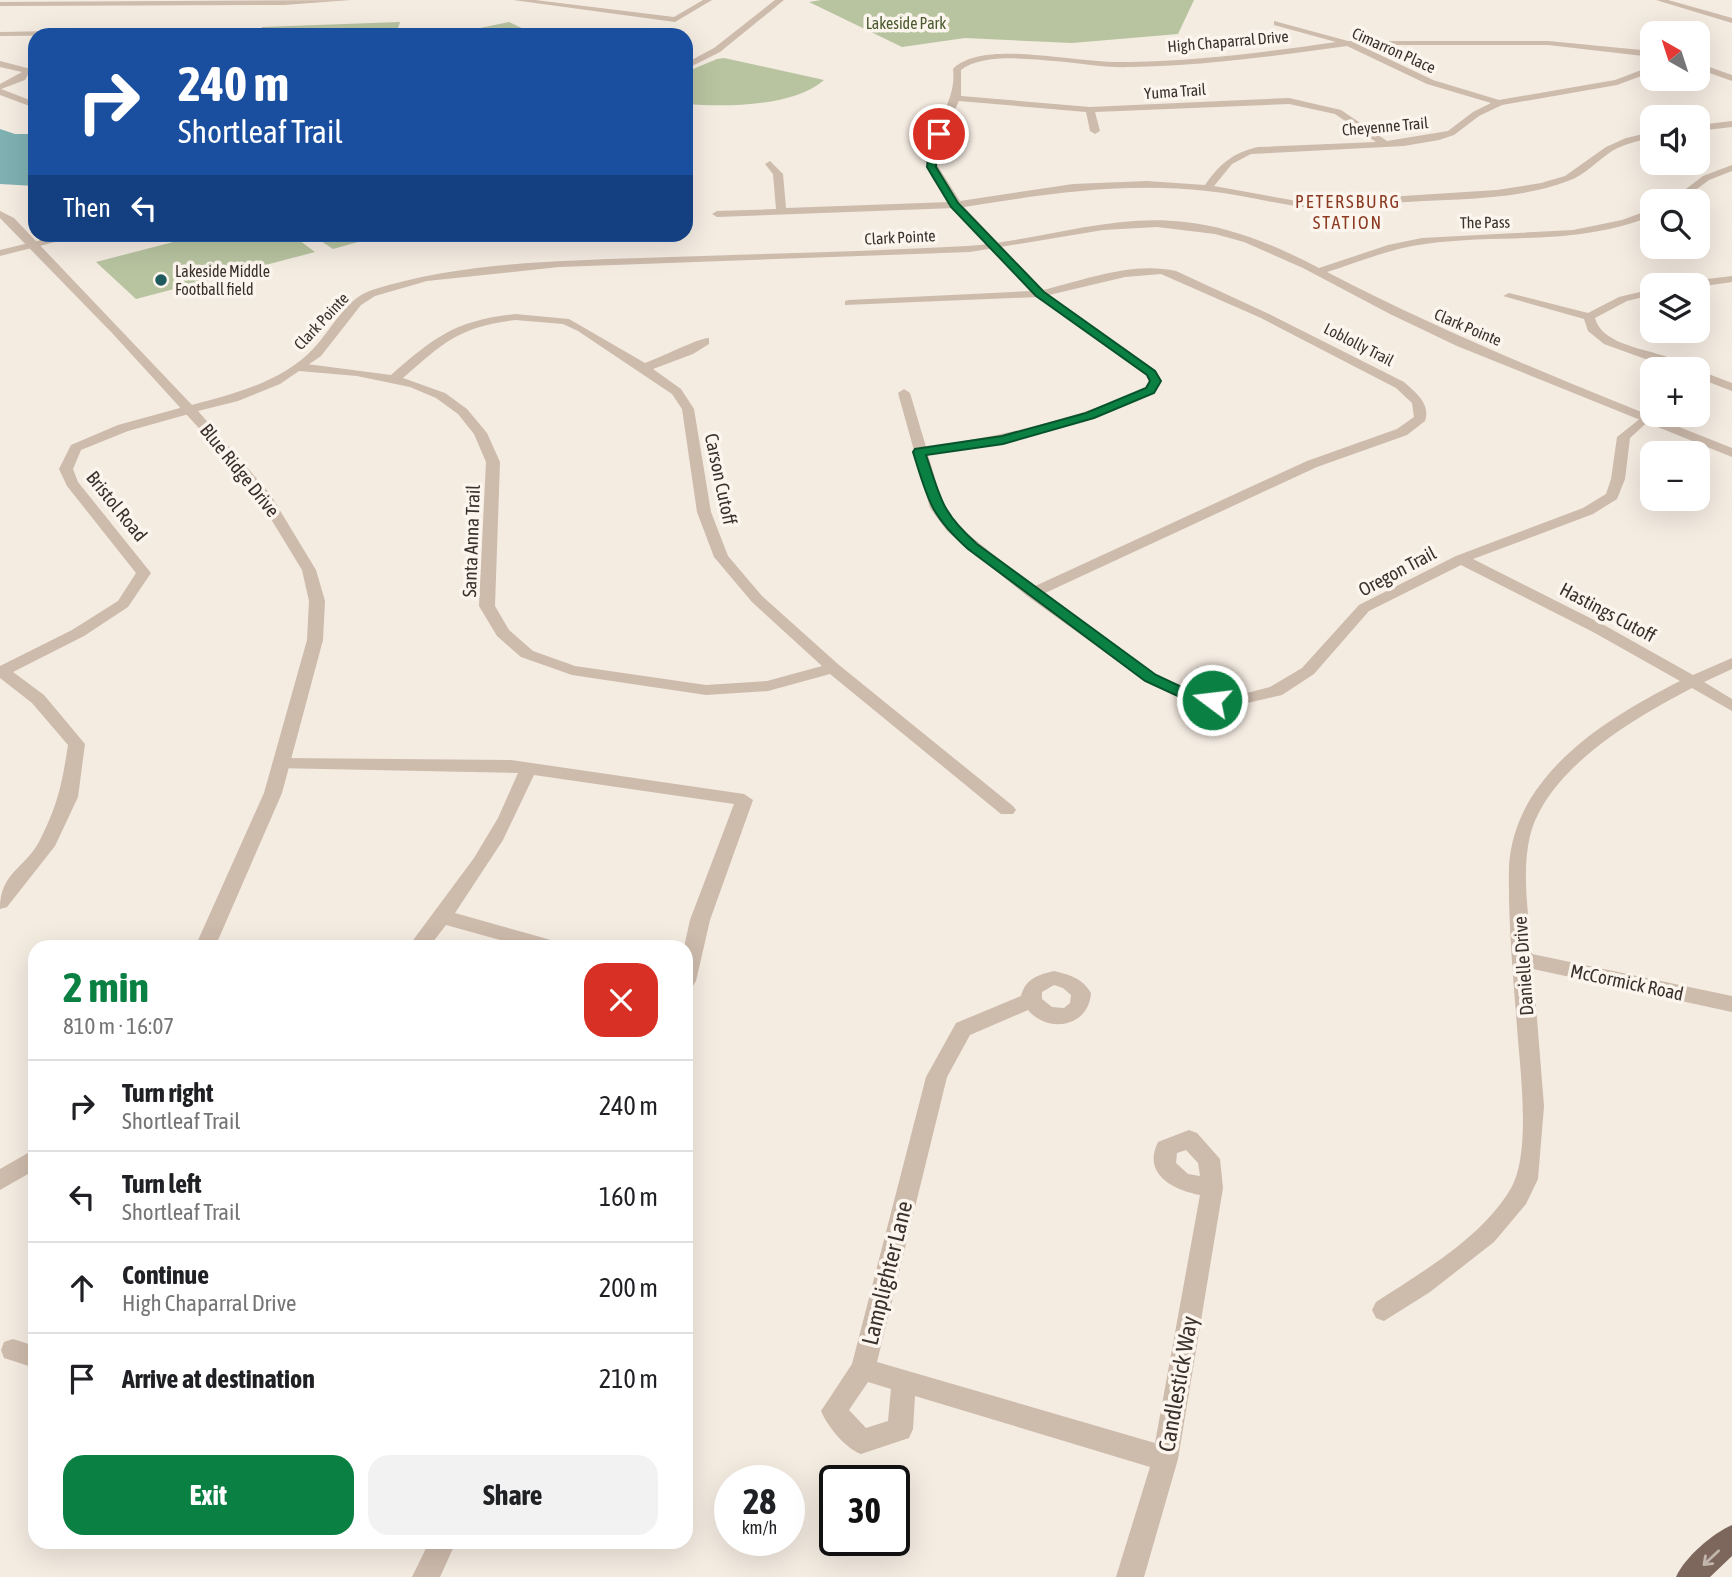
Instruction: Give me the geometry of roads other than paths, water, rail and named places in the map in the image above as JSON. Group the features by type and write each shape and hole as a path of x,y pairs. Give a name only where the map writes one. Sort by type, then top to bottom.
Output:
{"main road":[{"path":"1690,1577 1732,1538"}],"street":[{"path":"0,4 85,1 284,3 347,0"},
{"path":"517,0 629,17 675,20 708,0"},
{"path":"693,62 717,50 780,0"},
{"path":"1660,0 1732,20"},
{"name":"Cimarron Place","path":"1277,23 1348,43 1430,82 1499,103"},
{"path":"0,34 28,34"},
{"name":"High Chaparral Drive","path":"919,452 1003,440 1046,429 1128,402 1150,390 1155,381 1152,373 1040,294 954,205 932,167 933,148 958,98 961,81 957,69 963,64 992,57 1129,65 1268,55 1348,43 1501,41 1640,52"},
{"path":"0,64 28,71"},
{"path":"1710,70 1732,78"},
{"path":"0,90 28,72"},
{"name":"Cheyenne Trail","path":"1208,188 1227,161 1236,155 1258,150 1421,140 1451,133 1476,114 1499,103 1617,82 1640,73"},
{"path":"0,90 28,102"},
{"name":"Yuma Trail","path":"958,98 1090,110 1289,101 1338,112 1384,143"},
{"path":"1090,110 1094,131"},
{"path":"1710,127 1732,124"},
{"path":"1718,126 1732,132"},
{"path":"717,214 954,205 1109,184 1208,188 1328,208 1387,200 1497,193 1542,186 1568,178 1609,149 1640,138"},
{"path":"770,164 778,173 781,213"},
{"path":"1691,189 1706,178 1732,167"},
{"name":"Blue Ridge Drive","path":"0,214 10,220 28,239"},
{"name":"The Pass","path":"1319,271 1404,243 1437,239 1589,233 1640,218"},
{"name":"Clark Pointe","path":"191,409 257,389 299,367 317,353 357,303 371,293 426,278 559,264 835,256 996,247 1086,228 1142,224 1185,225 1222,232 1253,242 1319,271 1422,326 1640,416"},
{"name":"Blue Ridge Drive","path":"31,242 52,268 191,409 263,494 309,570 317,601 315,640 273,793 208,940"},
{"path":"0,253 51,242"},
{"name":"Loblolly Trail","path":"849,303 1040,294 1125,274 1147,271 1172,273 1265,316 1400,385 1417,400 1421,408 1420,418 1402,432 1312,464 1032,593"},
{"path":"1710,282 1732,279"},
{"path":"1509,296 1589,317 1615,302 1640,295"},
{"name":"Carson Cutoff","path":"396,377 443,337 463,327 514,317 565,321 644,368 677,392 688,409 704,512 722,557 757,599 833,668 1007,810"},
{"path":"1589,317 1592,329 1608,341 1651,357"},
{"path":"644,368 689,351 705,341"},
{"name":"Santa Anna Trail","path":"299,367 396,377 448,401 471,418 487,439 494,462 487,606 502,634 527,654 572,670 706,690 768,686 833,668"},
{"path":"1710,379 1732,387"},
{"name":"Oregon Trail","path":"904,393 937,508 952,528 1032,593 1151,678 1186,694 1212,700 1239,700 1276,691 1308,671 1364,608 1461,559 1588,511 1612,496 1618,479 1624,437 1640,423"},
{"name":"Bristol Road","path":"1,671 78,633 122,604 144,573 72,483 66,469 76,449 123,428 191,409"},
{"name":"Clark Pointe","path":"1668,427 1732,453"},
{"name":"Hastings Cutoff","path":"1461,559 1574,614 1692,680 1732,706"},
{"name":"Danielle Drive","path":"1384,1310 1439,1272 1504,1216 1527,1180 1535,1121 1518,888 1521,835 1539,798 1567,764 1645,705 1732,663"},
{"path":"0,902 46,846 69,797 77,744 38,699 1,671"},
{"path":"281,764 511,765 744,800 700,920 693,950"},
{"path":"424,940 486,855 513,810 528,769"},
{"path":"443,917 526,940"},
{"name":"McCormick Road","path":"1522,959 1732,1004"},
{"name":"Lamplighter Lane","path":"1031,1000 963,1029 937,1077 863,1368 1165,1460"},
{"path":"0,1181 28,1163"},
{"name":"Candlestick Way","path":"1130,1577 1165,1460 1212,1188"},
{"path":"863,1368 834,1411 861,1442 900,1429 904,1381"},
{"path":"426,1577 440,1549"}],"water":[{"path":"0,129 15,134 28,134 28,186 0,184"}],"place":[{"name":"Lakeside Middle Football field","path":"161,280"}],"district":[{"name":"PETERSBURG STATION","path":"1348,212"}],"park label":[{"name":"Lakeside Park","path":"906,23"}]}
